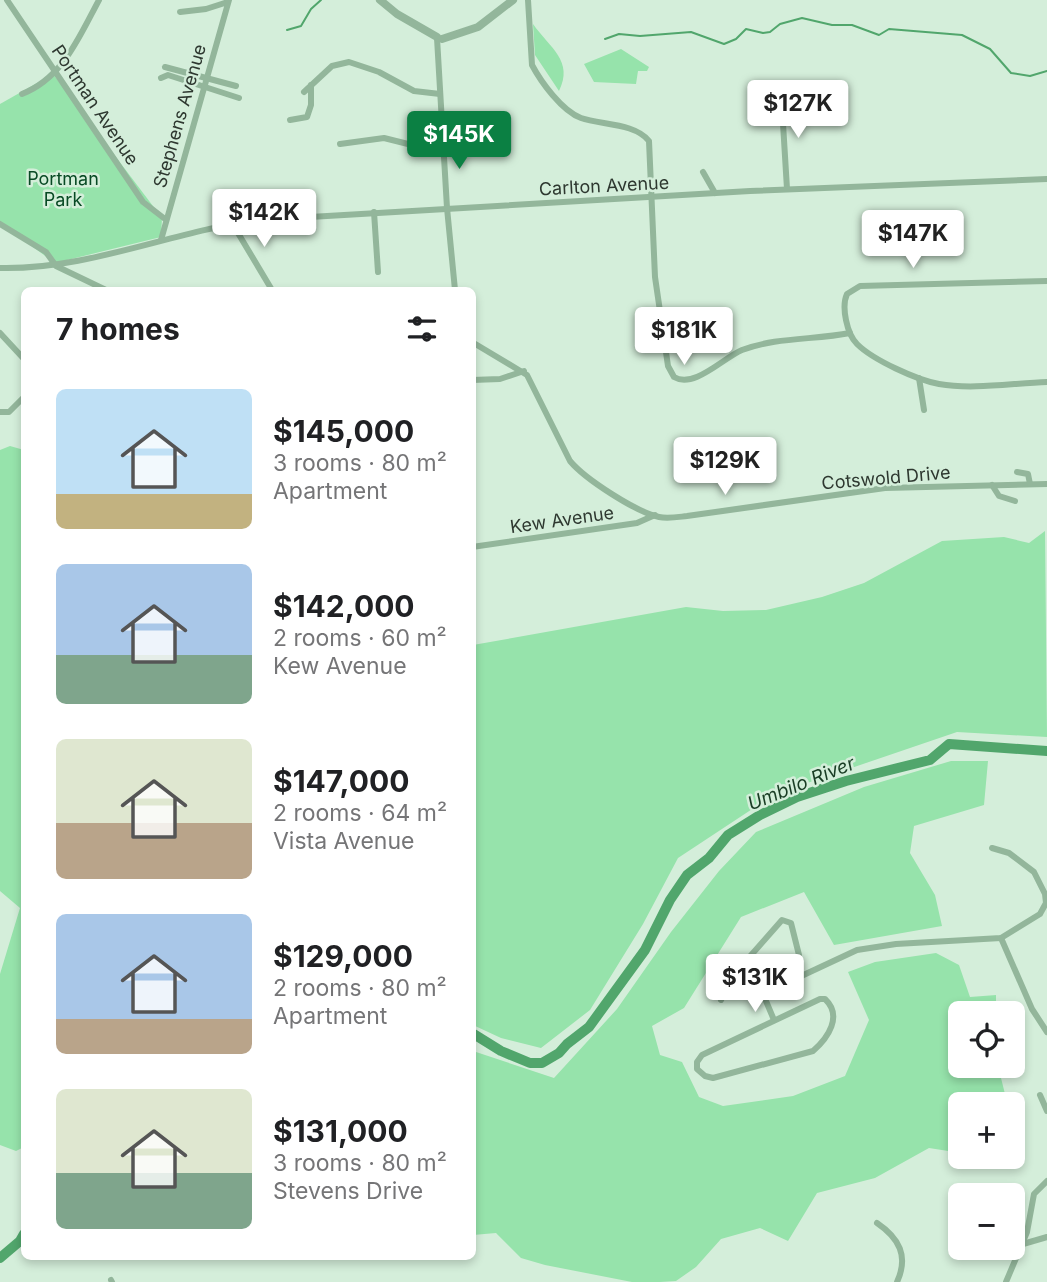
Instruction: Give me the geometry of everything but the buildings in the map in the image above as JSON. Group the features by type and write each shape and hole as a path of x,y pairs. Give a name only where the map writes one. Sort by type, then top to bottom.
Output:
{"street":[{"name":"Portman Avenue","path":"7,0 143,202 165,219"},
{"path":"22,94 44,84 71,52 99,0"},
{"path":"380,0 397,14 440,36 456,34 482,25 513,0"},
{"path":"528,0 532,65 566,107 579,117 645,136 650,152 655,277 668,366 674,377 684,381 691,379 725,358 750,347 850,333"},
{"path":"180,12 206,9 228,1"},
{"name":"Stephens Avenue","path":"161,240 228,1"},
{"path":"440,36 438,53 447,208 456,287"},
{"path":"304,92 332,66 349,62 379,72 414,91 440,94"},
{"path":"165,66 236,86"},
{"path":"161,78 168,75 239,98"},
{"path":"290,120 304,119 309,114 312,85"},
{"path":"776,102 782,107 787,190"},
{"path":"340,144 384,138 444,153"},
{"path":"703,172 715,193"},
{"name":"Carlton Avenue","path":"0,268 56,266 232,223 374,212 715,193 1047,179"},
{"path":"374,212 379,272"},
{"path":"232,223 270,287"},
{"path":"0,224 46,252 56,266 100,287"},
{"path":"1047,281 860,286 847,294 845,299 850,333 861,348 919,378 950,386 1047,382"},
{"path":"0,333 21,356"},
{"name":"Cotswold Drive","path":"476,344 524,371 535,385 570,461 590,482 654,515 687,516 886,488 1047,484"},
{"path":"476,380 500,379 524,371"},
{"path":"919,378 924,410"},
{"path":"0,412 9,412 21,400"},
{"path":"1017,472 1028,474 1030,484"},
{"path":"992,485 999,496 1015,501"},
{"name":"Kew Avenue","path":"476,546 638,523 654,515"},
{"path":"752,999 864,948 1001,938 1044,910 1046,903 1044,885 1034,872 1020,859 992,848"},
{"path":"720,1000 727,984 782,920 791,923 799,955"},
{"path":"1001,938 1032,1009 1047,1032"},
{"path":"742,966 752,976 775,977 788,982"},
{"path":"763,994 774,1020"},
{"path":"820,999 828,1001 833,1010 830,1031 820,1045 806,1054 713,1079 697,1069 697,1062 702,1055 774,1020 820,999"},
{"path":"1040,1095 1047,1111"},
{"path":"1025,1235 1034,1194 1047,1181"},
{"path":"877,1223 896,1238 900,1247 902,1265 897,1282"},
{"path":"1025,1243 1047,1237"},
{"path":"1006,1282 1016,1260"}],"green space":[{"path":"533,24 562,63 564,71 559,91 535,55"},
{"path":"621,49 649,67 647,71 638,71 636,84 594,82 584,64"},
{"name":"Portman Park","path":"53,74 162,218 161,237 55,263 0,223 0,104"},
{"path":"10,446 21,449 21,1148 16,1151 0,1145 0,974 20,908 0,891 0,450"},
{"path":"1045,531 1047,737 957,732 775,794 678,858 643,924 590,1010 541,1048 501,1038 476,1026 476,644 686,607 723,611 766,610 822,597 864,583 942,541 1004,537 1029,543"},
{"path":"951,761 988,761 984,805 914,826 910,853 935,895 942,926 834,945 804,892 741,917 684,1008 652,1026 660,1055 682,1062 699,1097 723,1106 793,1096 845,1076 869,1020 848,972 875,962 936,953 959,965 970,997 996,995 996,1001 948,1001 948,1078 1001,1078 1004,1092 948,1092 948,1151 929,1148 875,1178 817,1193 788,1241 760,1228 721,1239 696,1267 676,1281 632,1282 545,1265 521,1258 496,1233 476,1235 476,1052 554,1078 617,1009 671,932 719,871 756,832 864,787"}],"waterway":[{"path":"287,30 301,26 311,9 321,0"},
{"path":"605,39 619,34 640,36 691,32 724,44 736,39 746,29 770,32 780,24 802,18 832,25 852,25 879,35 889,29 962,35 990,49 1011,73 1030,76 1047,71"},
{"name":"Umbilo River","path":"476,1035 501,1051 530,1063 542,1063 559,1053 589,1027 645,950 670,900 687,875 709,858 728,835 760,815 797,797 846,781 930,760 949,744 1047,751"},
{"name":"Umbilo River","path":"0,1258 21,1239"}]}
